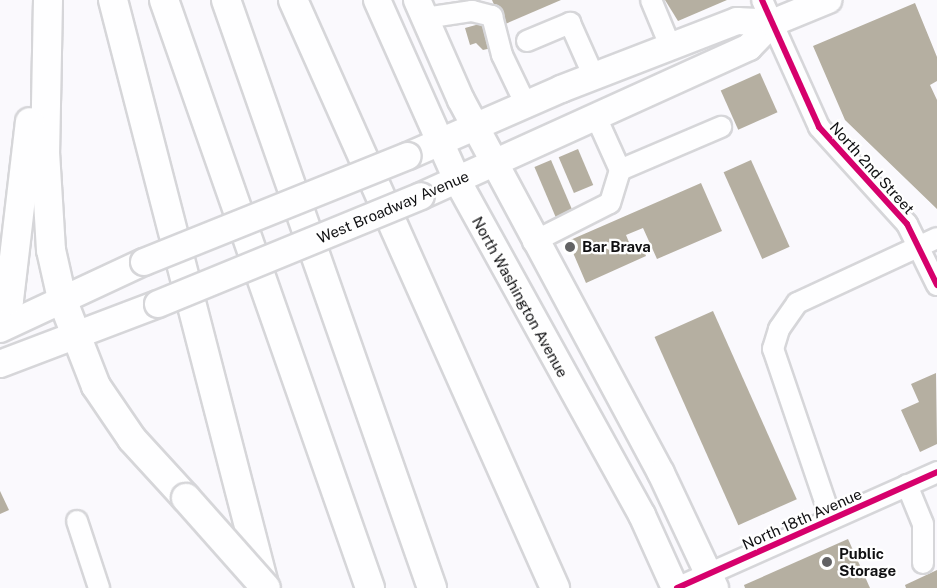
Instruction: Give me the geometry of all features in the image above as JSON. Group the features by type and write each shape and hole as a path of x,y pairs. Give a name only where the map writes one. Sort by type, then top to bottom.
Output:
{"highway":[{"path":"0,322 9,300 30,122 38,0"},
{"path":"48,0 45,152 51,250 62,299 75,336 96,386 118,420 266,588"},
{"path":"113,0 266,588"},
{"path":"164,0 370,588"},
{"path":"226,0 432,588"},
{"path":"293,0 555,588"}],"main road":[{"name":"North Washington Avenue","path":"376,0 477,172 676,588"},
{"name":"West Broadway Avenue","path":"0,329 144,262 408,156 594,77 737,21 767,12 828,0"},
{"name":"North Washington Avenue","path":"421,9 457,135 477,172 533,242 661,474 712,581"},
{"name":"West Broadway Avenue","path":"0,364 158,304 421,196 597,119 749,47 767,12"}],"street":[{"path":"651,0 671,48"},
{"path":"421,9 472,11 492,15 500,46 526,105"},
{"name":"North 2nd Street","path":"767,12 827,139 907,224 937,285"},
{"path":"527,41 570,22 594,77"},
{"path":"533,242 610,203 620,170 597,119"},
{"path":"620,170 721,127"},
{"path":"831,519 774,349 779,328 797,303 937,238"},
{"name":"North 18th Avenue","path":"676,588 712,581 831,519 937,472"},
{"path":"907,485 923,524 923,564"},
{"path":"77,520 99,588"}],"building":[{"path":"492,0 561,0 503,25"},
{"path":"665,0 727,0 678,21"},
{"path":"915,3 937,57 937,81 930,85 937,100 937,209 845,120 813,46"},
{"path":"483,23 485,28 490,27 496,47 483,50 476,43 470,45 465,28"},
{"path":"760,73 777,112 738,130 721,90"},
{"path":"578,149 593,185 574,193 559,157"},
{"path":"551,160 573,212 556,219 534,167"},
{"path":"751,160 790,247 762,259 724,172"},
{"path":"701,183 722,231 657,259 643,228 626,235 633,252 643,248 646,256 586,283 568,241"},
{"path":"713,311 797,499 738,525 655,337"},
{"path":"936,373 937,444 920,452 901,410 919,402 911,384"},
{"path":"0,491 9,510 0,514"},
{"name":"Public Storage","path":"848,539 870,588 745,588 744,585"},
{"path":"937,570 937,588 906,588 905,585"}],"cycle path":[{"path":"762,0 819,127 907,224 937,285"},
{"path":"677,588 937,472"}],"place":[{"name":"Bar Brava","path":"570,247"},
{"name":"Public Storage","path":"827,562"}]}
